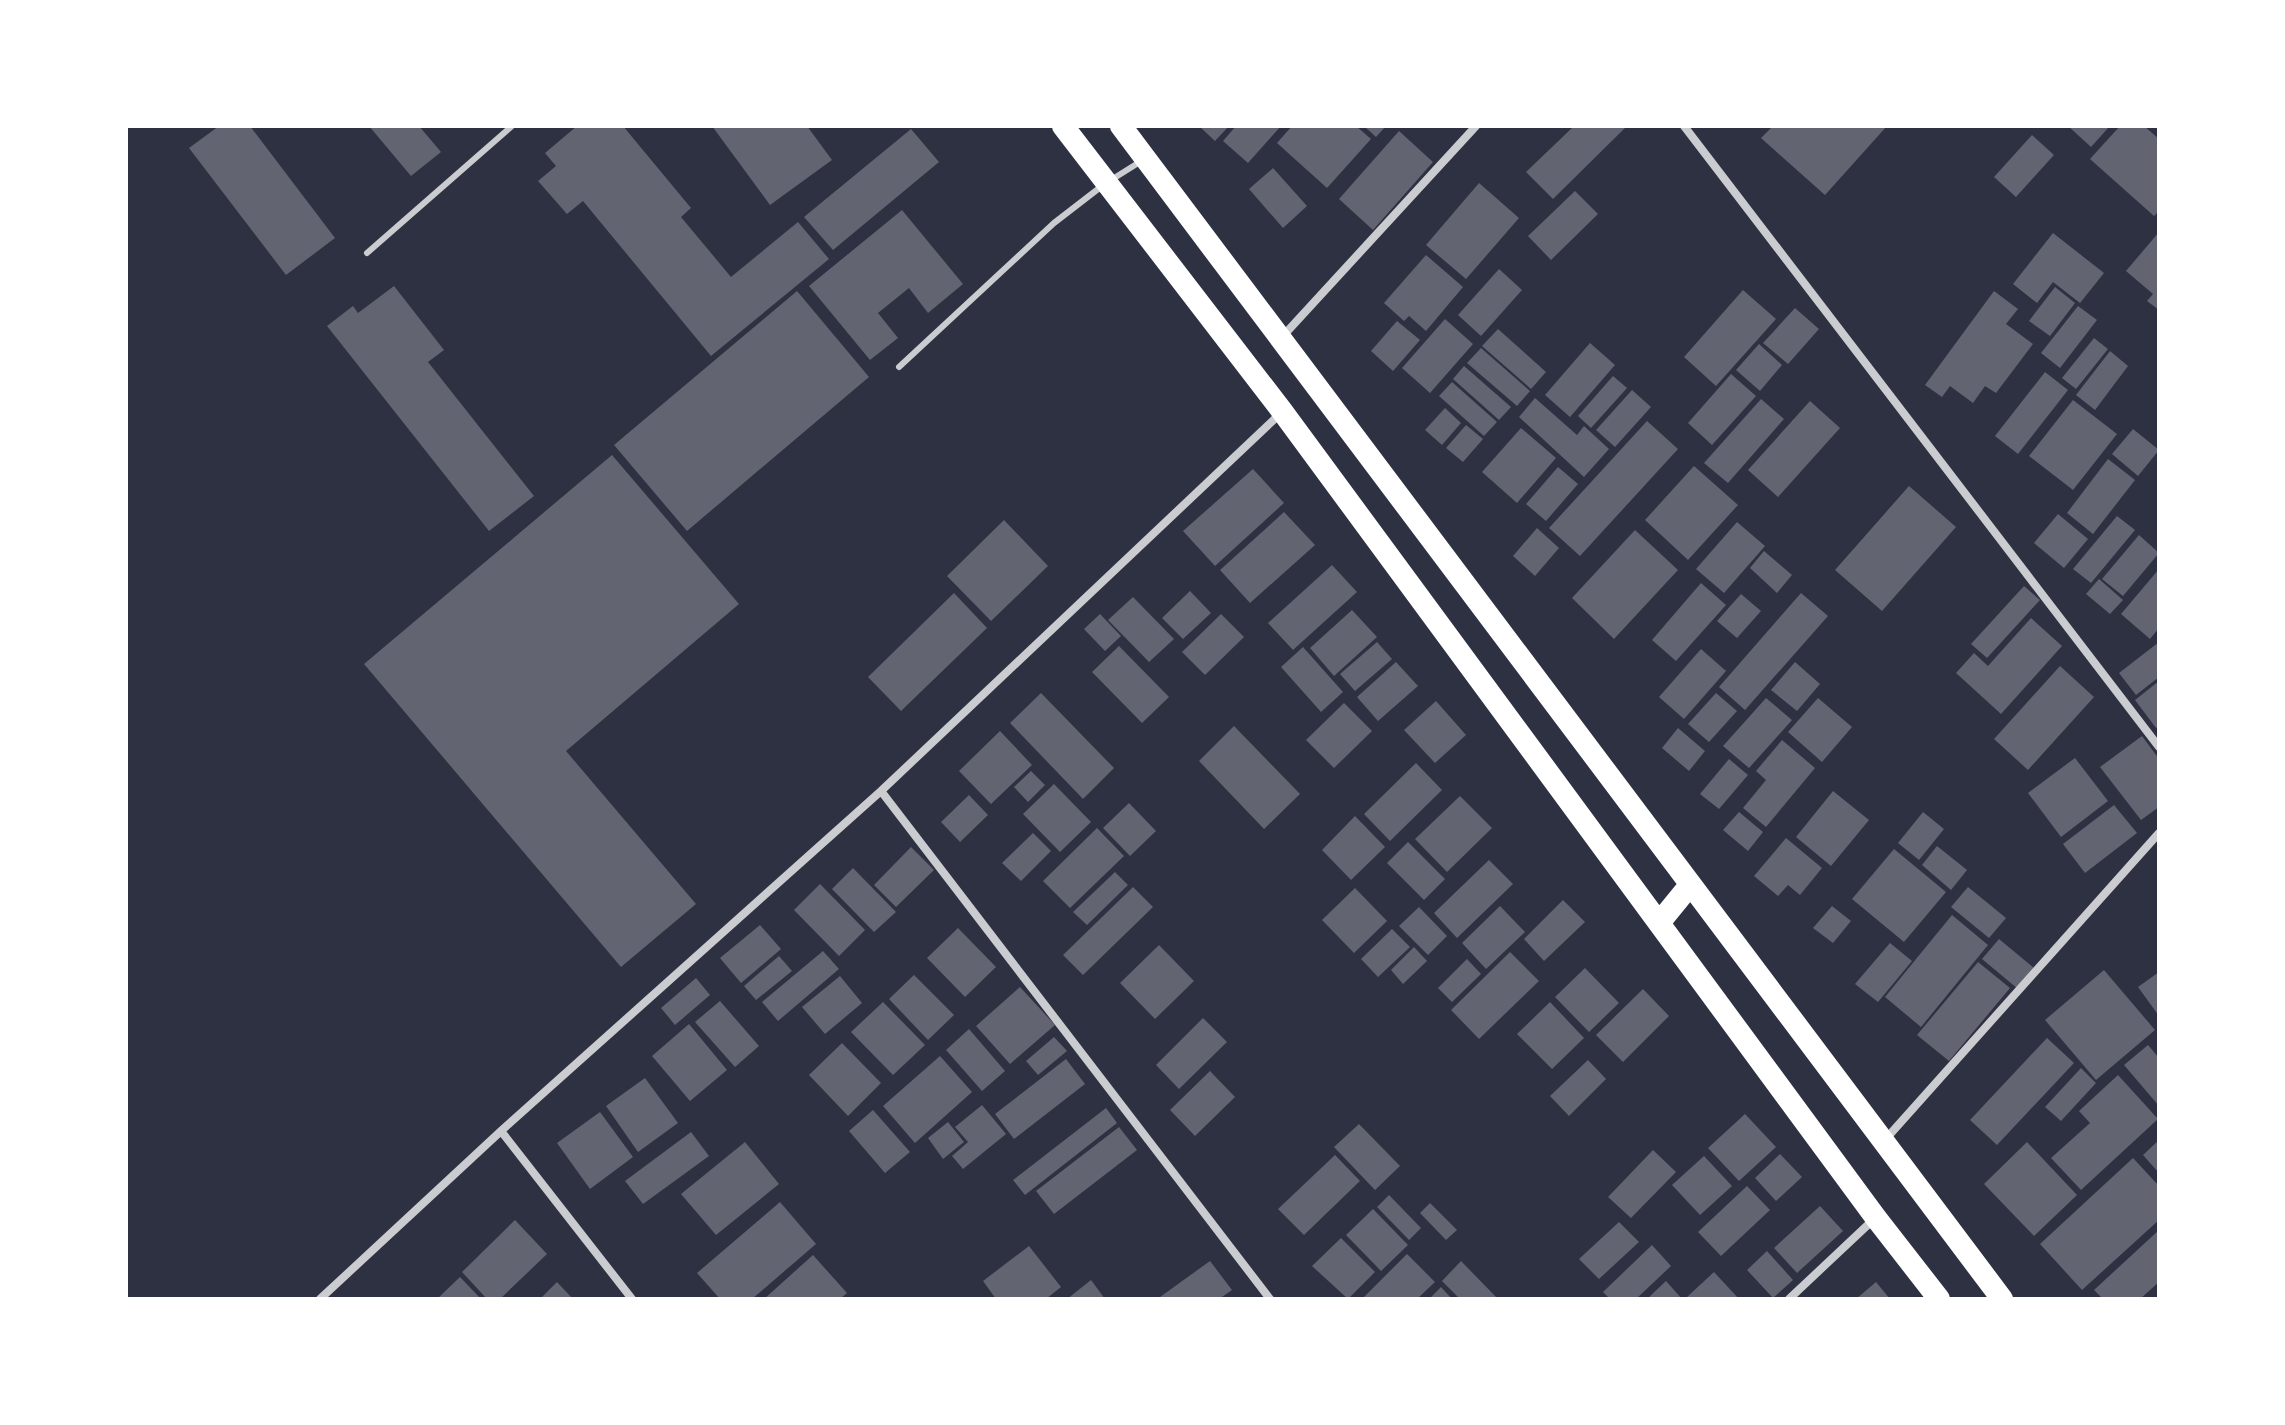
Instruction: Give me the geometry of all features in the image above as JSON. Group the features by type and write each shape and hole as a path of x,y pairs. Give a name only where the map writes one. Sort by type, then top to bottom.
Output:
{"highway":[{"path":"1063,126 1282,411 1876,1218 1939,1299"},
{"path":"1121,126 2002,1299"},
{"path":"1659,923 1690,885"}],"street":[{"path":"1280,339 1476,126"},
{"path":"1684,126 2159,747"},
{"path":"320,1299 501,1131 881,791 1282,411"},
{"path":"881,791 1270,1299"},
{"path":"1884,1142 2159,833"},
{"path":"501,1131 632,1299"},
{"path":"1789,1299 1876,1218"}],"lane":[{"path":"367,253 512,126"},
{"path":"899,367 1054,223 1107,182 1146,158"}],"building":[{"path":"219,126 250,126 335,238 286,275 189,148"},
{"path":"369,126 419,126 441,152 411,176"},
{"path":"577,126 623,126 691,208 681,217 731,277 798,222 829,259 711,356 583,201 567,214 538,181 556,166 545,153"},
{"path":"712,126 807,126 832,160 770,205"},
{"path":"1199,126 1229,126 1215,141"},
{"path":"1236,126 1281,126 1248,163 1223,141"},
{"path":"1292,126 1356,126 1371,139 1327,188 1277,143"},
{"path":"1364,126 1386,126 1376,137"},
{"path":"1574,126 1627,126 1553,199 1526,172"},
{"path":"1773,126 1887,126 1825,195 1761,138"},
{"path":"2068,126 2108,126 2109,127 2091,147"},
{"path":"2120,126 2144,126 2159,139 2159,211 2154,216 2090,159"},
{"path":"911,129 939,162 833,250 804,217"},
{"path":"1399,131 1433,162 1373,230 1339,199"},
{"path":"2032,135 2054,155 2016,197 1994,177"},
{"path":"1273,168 1307,206 1283,228 1249,189"},
{"path":"1479,183 1519,218 1466,279 1426,245"},
{"path":"1575,191 1598,214 1551,260 1528,236"},
{"path":"902,210 963,284 928,313 909,288 878,313 898,338 870,360 809,286"},
{"path":"2159,232 2159,310 2147,301 2153,294 2126,271"},
{"path":"2053,233 2104,273 2080,303 2053,282 2037,303 2013,284"},
{"path":"1426,255 1463,287 1426,331 1409,316 1404,321 1384,303"},
{"path":"1499,269 1522,290 1481,336 1458,315"},
{"path":"394,286 444,350 428,362 534,496 489,531 327,326 353,306 358,313"},
{"path":"2055,287 2075,303 2050,336 2029,321"},
{"path":"1743,290 1776,319 1716,386 1684,357"},
{"path":"797,291 869,377 687,531 614,445"},
{"path":"1994,291 2018,309 2006,324 2033,344 1996,393 1985,386 1973,403 1950,386 1942,397 1925,385"},
{"path":"2078,306 2097,320 2060,368 2041,353"},
{"path":"1795,308 1819,329 1788,364 1763,343"},
{"path":"1445,319 1473,344 1430,393 1402,368"},
{"path":"1397,321 1420,340 1393,371 1371,351"},
{"path":"1498,329 1546,372 1531,389 1482,346"},
{"path":"2094,338 2108,349 2076,389 2062,378"},
{"path":"1590,343 1615,365 1570,417 1545,395"},
{"path":"1759,344 1782,365 1760,391 1736,370"},
{"path":"1481,348 1530,391 1517,406 1467,363"},
{"path":"2110,351 2128,366 2095,410 2076,395"},
{"path":"1464,366 1511,407 1499,420 1453,379"},
{"path":"2045,372 2068,390 2018,454 1995,436"},
{"path":"1731,374 1756,396 1712,445 1688,423"},
{"path":"1613,376 1627,388 1591,428 1578,416"},
{"path":"1452,382 1497,422 1484,436 1439,396"},
{"path":"1632,390 1651,407 1615,447 1596,430"},
{"path":"1535,398 1577,435 1584,426 1609,449 1584,477 1519,417"},
{"path":"1761,399 1784,419 1728,483 1704,463"},
{"path":"2073,400 2117,434 2073,490 2029,456"},
{"path":"1810,401 1840,428 1778,497 1748,470"},
{"path":"1445,408 1461,423 1442,445 1425,430"},
{"path":"1647,421 1678,449 1580,556 1549,528"},
{"path":"1466,425 1483,439 1463,462 1446,448"},
{"path":"1521,428 1556,458 1517,503 1482,472"},
{"path":"2133,429 2159,450 2138,476 2112,454"},
{"path":"612,455 739,604 566,751 696,904 621,967 364,664"},
{"path":"2108,459 2135,480 2093,534 2067,513"},
{"path":"1694,466 1738,505 1688,560 1645,520"},
{"path":"1558,467 1578,484 1546,521 1526,504"},
{"path":"1253,469 1284,503 1215,566 1183,531"},
{"path":"1909,486 1956,527 1882,611 1835,570"},
{"path":"1284,512 1315,545 1250,603 1220,570"},
{"path":"2058,514 2088,539 2064,568 2034,543"},
{"path":"2117,516 2135,530 2091,583 2073,569"},
{"path":"1004,520 1048,566 991,621 947,576"},
{"path":"1737,522 1765,546 1724,593 1696,569"},
{"path":"1537,528 1559,548 1535,576 1513,556"},
{"path":"1635,530 1678,570 1614,639 1572,598"},
{"path":"2139,535 2159,553 2123,596 2102,579"},
{"path":"1764,551 1792,575 1777,593 1750,568"},
{"path":"1332,565 1357,592 1293,650 1268,623"},
{"path":"2159,569 2159,628 2150,639 2121,614"},
{"path":"2099,579 2123,600 2110,614 2086,594"},
{"path":"1701,583 1726,605 1676,661 1652,640"},
{"path":"2024,586 2040,600 1987,658 1971,644"},
{"path":"1190,591 1211,613 1183,639 1162,618"},
{"path":"954,593 987,628 901,711 868,677"},
{"path":"1801,593 1828,616 1745,710 1719,687"},
{"path":"1741,594 1761,611 1737,638 1717,621"},
{"path":"1133,597 1174,639 1149,662 1108,620"},
{"path":"1352,610 1377,637 1334,676 1310,648"},
{"path":"1100,614 1121,636 1105,651 1084,629"},
{"path":"1221,614 1244,637 1205,675 1182,652"},
{"path":"2031,618 2062,646 2001,714 1956,673 1974,653 1988,666"},
{"path":"1377,642 1392,659 1355,691 1340,674"},
{"path":"2159,642 2159,677 2136,695 2119,673"},
{"path":"1119,646 1169,697 1142,723 1092,672"},
{"path":"1303,647 1343,692 1321,712 1281,667"},
{"path":"1701,649 1726,671 1684,719 1659,697"},
{"path":"1396,662 1418,686 1378,721 1357,697"},
{"path":"1795,662 1820,684 1797,711 1771,690"},
{"path":"2060,666 2094,697 2028,770 1994,739"},
{"path":"2159,681 2159,726 2156,728 2135,700"},
{"path":"1041,693 1114,768 1083,799 1010,723"},
{"path":"1716,693 1737,711 1709,742 1688,724"},
{"path":"1766,698 1792,720 1749,768 1723,746"},
{"path":"1818,698 1852,727 1822,762 1788,732"},
{"path":"1436,701 1466,735 1435,763 1404,730"},
{"path":"1344,703 1372,731 1334,768 1306,740"},
{"path":"1234,726 1300,794 1264,829 1199,761"},
{"path":"1678,728 1705,751 1689,771 1662,748"},
{"path":"1000,731 1032,765 991,804 959,771"},
{"path":"2142,736 2159,759 2159,807 2141,820 2100,767"},
{"path":"1782,740 1815,768 1766,827 1743,808 1766,780 1756,771"},
{"path":"2075,758 2108,801 2061,837 2028,793"},
{"path":"1729,759 1748,775 1719,809 1700,794"},
{"path":"1416,763 1442,790 1390,841 1364,814"},
{"path":"1031,771 1045,785 1028,802 1014,787"},
{"path":"1054,784 1091,822 1060,852 1023,814"},
{"path":"1833,791 1869,820 1831,866 1796,837"},
{"path":"969,795 988,815 960,842 941,822"},
{"path":"1460,796 1492,828 1447,872 1415,839"},
{"path":"1129,803 1156,831 1130,856 1103,828"},
{"path":"2114,805 2137,833 2085,873 2063,844"},
{"path":"1739,812 1763,832 1748,851 1723,830"},
{"path":"1923,812 1944,829 1919,860 1898,843"},
{"path":"1355,816 1385,847 1351,880 1322,850"},
{"path":"1097,828 1124,856 1070,908 1043,881"},
{"path":"1033,833 1051,851 1021,881 1002,863"},
{"path":"1786,838 1822,868 1800,895 1788,885 1778,896 1754,876"},
{"path":"1408,842 1445,879 1424,900 1387,863"},
{"path":"1937,846 1967,870 1951,890 1922,865"},
{"path":"911,847 934,870 896,907 874,885"},
{"path":"1894,849 1946,892 1904,942 1852,899"},
{"path":"1489,860 1513,884 1457,938 1434,913"},
{"path":"853,868 896,912 874,932 832,889"},
{"path":"1115,872 1128,885 1087,925 1073,912"},
{"path":"820,884 865,930 839,956 794,910"},
{"path":"1133,887 1153,907 1083,975 1063,955"},
{"path":"1968,887 2006,918 1989,938 1951,907"},
{"path":"1355,888 1387,921 1354,953 1322,920"},
{"path":"1563,900 1585,922 1544,961 1524,939"},
{"path":"1500,906 1525,932 1486,969 1462,943"},
{"path":"1832,906 1851,921 1833,943 1813,928"},
{"path":"1419,907 1447,936 1428,955 1399,926"},
{"path":"1952,915 1988,945 1921,1027 1885,997"},
{"path":"760,925 781,949 741,983 720,958"},
{"path":"958,928 996,967 965,997 927,958"},
{"path":"1392,929 1410,947 1378,977 1361,959"},
{"path":"1999,939 2034,968 2018,989 1982,959"},
{"path":"1890,943 1912,961 1878,1002 1855,984"},
{"path":"1159,945 1194,981 1155,1019 1120,983"},
{"path":"1414,947 1427,961 1403,984 1391,970"},
{"path":"823,951 839,969 778,1021 762,1002"},
{"path":"1510,952 1539,981 1479,1039 1451,1010"},
{"path":"779,956 792,971 756,1000 744,986"},
{"path":"1467,959 1481,974 1452,1002 1438,988"},
{"path":"1978,962 2010,988 1949,1061 1917,1035"},
{"path":"1585,968 1619,1003 1589,1032 1555,997"},
{"path":"2104,970 2155,1030 2096,1080 2045,1020"},
{"path":"2159,972 2159,1016 2138,987"},
{"path":"914,975 954,1015 928,1040 889,999"},
{"path":"840,976 862,1003 825,1034 802,1007"},
{"path":"696,978 710,995 675,1025 661,1008"},
{"path":"1020,987 1055,1025 1010,1064 976,1026"},
{"path":"1643,989 1669,1016 1623,1062 1596,1035"},
{"path":"720,1001 759,1046 735,1067 695,1022"},
{"path":"883,1002 925,1045 893,1075 851,1032"},
{"path":"1550,1002 1584,1038 1552,1069 1517,1034"},
{"path":"1203,1018 1227,1042 1179,1089 1156,1065"},
{"path":"689,1024 727,1070 690,1101 652,1056"},
{"path":"969,1029 1005,1071 982,1091 946,1050"},
{"path":"1054,1037 1067,1051 1038,1075 1026,1061"},
{"path":"2047,1038 2074,1063 1997,1145 1970,1120"},
{"path":"842,1043 881,1083 848,1116 809,1075"},
{"path":"2148,1045 2159,1058 2159,1106 2124,1065"},
{"path":"940,1056 972,1092 915,1143 883,1106"},
{"path":"1066,1059 1085,1084 1014,1139 995,1114"},
{"path":"1588,1060 1606,1079 1569,1116 1550,1096"},
{"path":"2081,1068 2096,1083 2061,1121 2045,1107"},
{"path":"1210,1071 1235,1097 1195,1136 1170,1110"},
{"path":"2118,1075 2158,1119 2081,1190 2051,1158 2090,1123 2079,1111"},
{"path":"645,1078 678,1123 638,1152 606,1106"},
{"path":"982,1105 1006,1134 963,1169 952,1156 968,1142 955,1127"},
{"path":"1106,1108 1117,1123 1025,1195 1013,1180"},
{"path":"873,1110 910,1152 885,1173 849,1131"},
{"path":"600,1112 633,1157 590,1189 557,1143"},
{"path":"1745,1114 1776,1147 1739,1181 1708,1148"},
{"path":"948,1122 964,1142 943,1159 928,1138"},
{"path":"1359,1124 1400,1166 1375,1190 1334,1147"},
{"path":"1119,1127 1137,1150 1054,1214 1036,1191"},
{"path":"691,1132 709,1156 643,1204 625,1181"},
{"path":"2159,1140 2159,1173 2143,1155"},
{"path":"745,1142 779,1184 716,1235 681,1194"},
{"path":"2027,1142 2077,1195 2034,1236 1984,1184"},
{"path":"1653,1150 1676,1172 1631,1218 1608,1197"},
{"path":"1780,1154 1802,1177 1776,1201 1755,1178"},
{"path":"1335,1155 1360,1181 1304,1235 1278,1209"},
{"path":"1704,1156 1732,1186 1700,1215 1672,1185"},
{"path":"2133,1158 2159,1186 2159,1220 2082,1290 2040,1244"},
{"path":"1747,1186 1770,1210 1721,1256 1698,1232"},
{"path":"1389,1195 1421,1228 1409,1240 1377,1207"},
{"path":"780,1202 816,1244 752,1299 720,1299 697,1273"},
{"path":"1430,1203 1457,1230 1446,1240 1420,1213"},
{"path":"1820,1206 1843,1231 1797,1273 1774,1248"},
{"path":"1373,1209 1408,1245 1381,1271 1346,1235"},
{"path":"515,1220 547,1254 500,1299 487,1299 462,1272"},
{"path":"1619,1222 1639,1242 1599,1279 1579,1259"},
{"path":"2159,1230 2159,1282 2140,1299 2103,1299 2094,1290"},
{"path":"1341,1238 1375,1272 1348,1299 1312,1266"},
{"path":"1652,1245 1671,1266 1636,1299 1610,1299 1603,1292"},
{"path":"1029,1246 1061,1287 1046,1299 996,1299 983,1281"},
{"path":"1767,1251 1793,1280 1773,1298 1747,1270"},
{"path":"1407,1254 1435,1282 1417,1299 1362,1299"},
{"path":"813,1255 847,1293 840,1299 764,1299"},
{"path":"1210,1261 1232,1290 1219,1299 1160,1297"},
{"path":"1461,1261 1498,1299 1460,1299 1442,1281"},
{"path":"1714,1272 1739,1299 1687,1297"},
{"path":"460,1277 481,1299 437,1299"},
{"path":"1091,1280 1105,1299 1067,1299"},
{"path":"1666,1281 1682,1299 1647,1299"},
{"path":"557,1282 573,1299 540,1299"},
{"path":"1876,1282 1890,1299 1856,1299"},
{"path":"1441,1287 1452,1299 1429,1299"}]}
